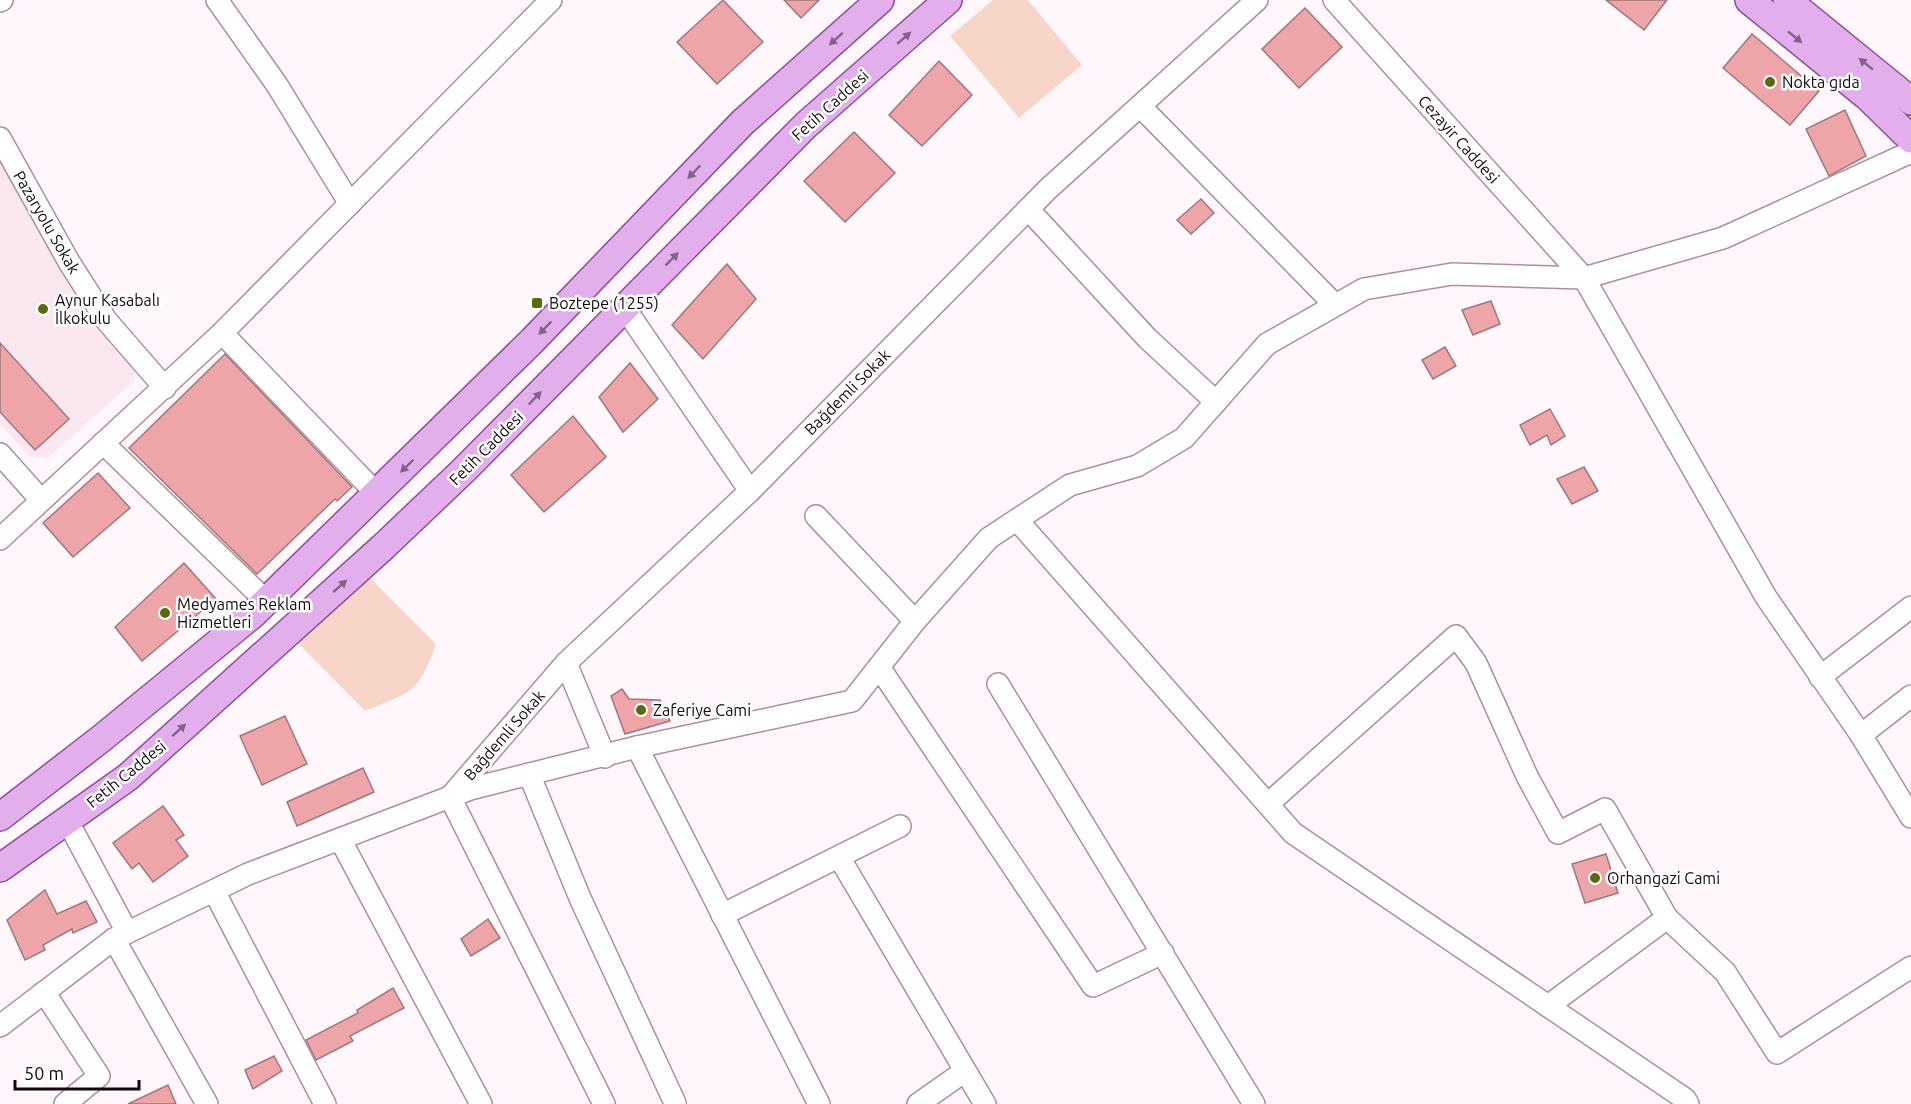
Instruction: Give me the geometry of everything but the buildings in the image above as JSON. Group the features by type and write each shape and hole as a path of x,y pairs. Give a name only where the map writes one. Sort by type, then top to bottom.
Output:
{"main road":[{"path":"3,808 102,738 266,601 532,341 743,122 880,0"},
{"name":"Fetih Caddesi","path":"0,868 128,777 383,547 464,470 806,125 948,0"},
{"path":"1749,0 1868,97 1911,139"},
{"path":"1786,0 1911,101"}],"street":[{"path":"217,0 277,85 350,204"},
{"path":"0,540 222,333 551,0"},
{"name":"Bağdemli Sokak","path":"450,797 566,663 750,491 1028,209 1257,0"},
{"name":"Cezayir Caddesi","path":"1334,0 1584,278 1766,597 1861,735 1904,790 1911,818"},
{"path":"1140,106 1335,305"},
{"name":"Pazaryolu Sokak","path":"0,138 69,262 106,320 165,388"},
{"path":"0,1026 121,936 248,874 339,839 450,797 529,774 605,757 637,747 852,701 915,621 989,538 1070,485 1137,466 1184,438 1267,344 1364,289 1452,274 1584,278 1724,238 1911,152"},
{"path":"1028,209 1147,338 1216,402"},
{"path":"624,307 750,491"},
{"path":"222,333 377,495"},
{"path":"103,443 266,601"},
{"path":"0,454 41,500"},
{"path":"816,516 915,621"},
{"path":"1017,520 1293,833 1685,1099 1688,1104"},
{"path":"1820,676 1911,607"},
{"path":"1268,804 1312,761 1456,636 1476,663 1527,776 1558,833 1605,809 1666,918 1725,972 1777,1053 1911,967"},
{"path":"566,663 605,757"},
{"path":"879,667 1093,986 1163,953"},
{"path":"998,684 1254,1104"},
{"path":"1861,735 1911,696"},
{"path":"637,747 819,1104"},
{"path":"529,774 580,898 675,1103"},
{"path":"450,797 604,1104"},
{"path":"68,820 121,936 207,1104"},
{"path":"722,915 900,826"},
{"path":"339,839 481,1104"},
{"path":"839,857 985,1104"},
{"path":"213,891 325,1104"},
{"path":"1548,1006 1666,918"},
{"path":"44,992 99,1076 65,1104"},
{"path":"918,1104 965,1071"}],"shaded area":[{"path":"993,0 1028,0 1082,65 1019,118 950,36"},
{"name":"Aynur Kasabalı İlkokulu","path":"0,153 87,303 85,316 135,365 134,381 48,458 29,456 0,424"},
{"path":"368,576 436,644 424,673 411,689 393,700 365,711 298,643"}],"place":[{"name":"Nokta gıda","path":"1770,82"},
{"name":"Boztepe (1255)","path":"537,303"},
{"name":"Aynur Kasabalı İlkokulu","path":"43,309"},
{"name":"Medyames Reklam Hizmetleri","path":"165,613"},
{"name":"Zaferiye Cami","path":"641,710"},
{"name":"Orhangazi Cami","path":"1595,878"}]}
